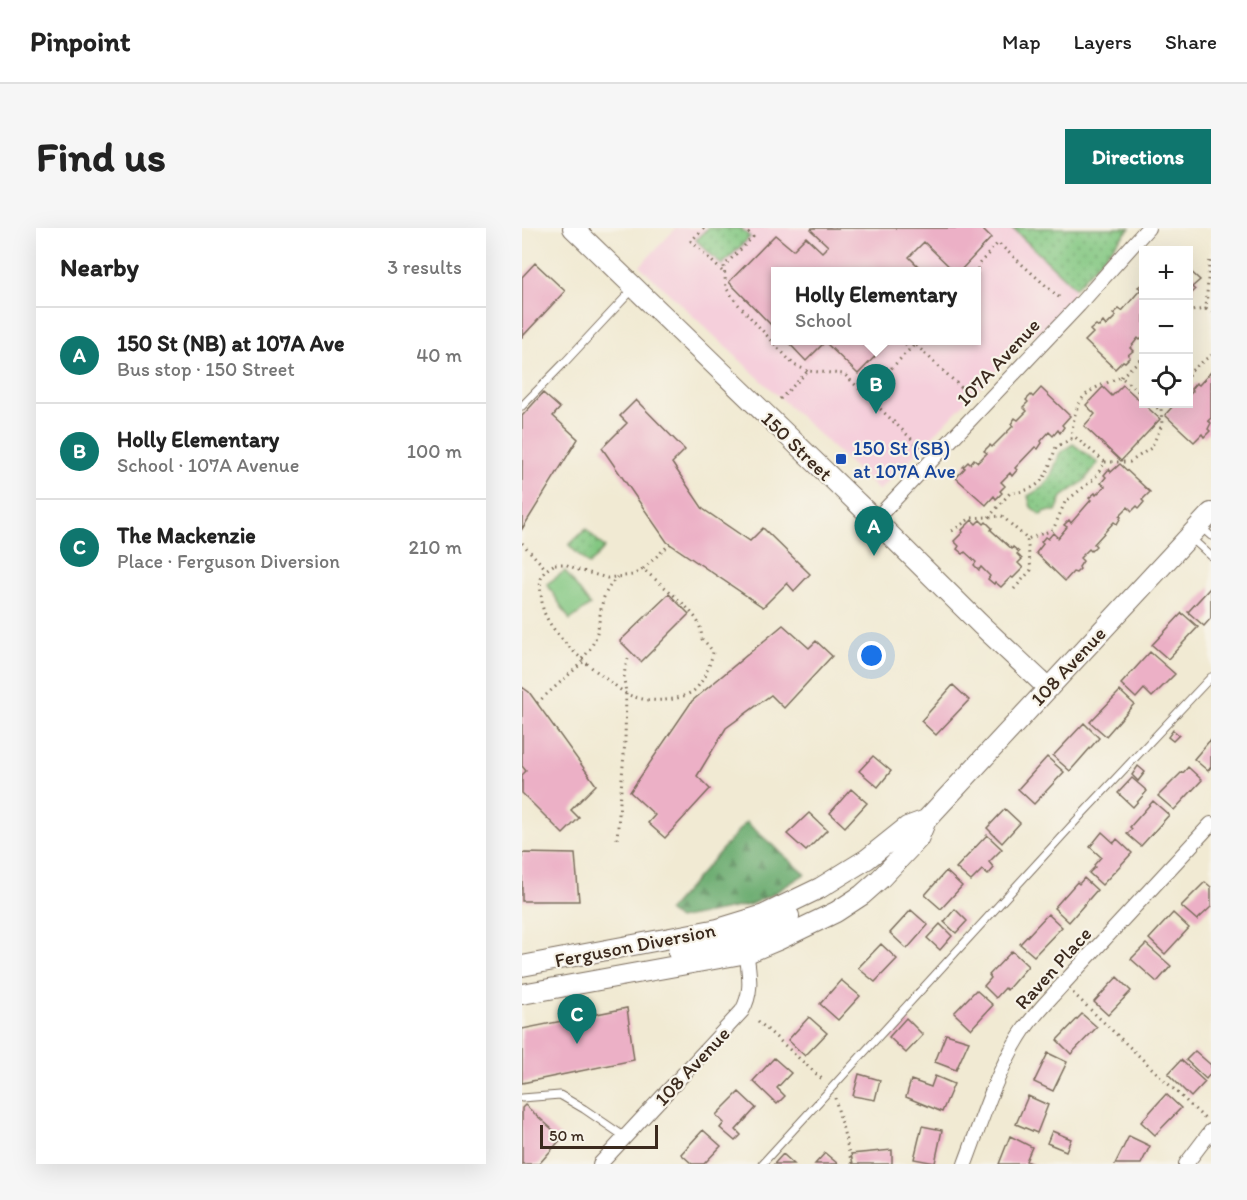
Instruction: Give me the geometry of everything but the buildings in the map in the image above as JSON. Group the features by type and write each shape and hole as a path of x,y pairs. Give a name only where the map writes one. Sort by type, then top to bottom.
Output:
{"main road":[{"name":"150 Street","path":"573,228 972,617 1048,688"},
{"name":"108 Avenue","path":"746,937 836,912 862,895 880,879 918,839 926,820 1048,688 1203,528"},
{"name":"108 Avenue","path":"746,937 811,905 834,879 867,858 907,827 926,820"},
{"name":"Ferguson Diversion","path":"522,966 589,954 611,965 746,937"},
{"name":"Ferguson Diversion","path":"522,994 746,937"}],"street":[{"name":"107A Avenue","path":"875,520 1148,228"},
{"name":"Raven Place","path":"965,1164 1002,1070 1020,1034 1063,984 1211,824"},
{"name":"108 Avenue","path":"600,1164 742,1011 750,988 746,937"},
{"path":"1186,1164 1210,1127"}],"lane":[{"path":"522,406 634,288"},
{"path":"1203,528 1211,556"},
{"path":"762,1164 1084,812 1211,677"},
{"path":"522,1098 560,1095 626,1137"}],"path":[{"path":"704,228 691,241 724,273"},
{"path":"744,228 753,237 724,266 726,288 771,340"},
{"path":"978,267 998,243 1061,299"},
{"path":"1206,309 1211,258"},
{"path":"1193,311 1206,309 1211,313"},
{"path":"776,345 794,365 808,371 844,374 885,411 924,452"},
{"path":"906,345 909,350"},
{"path":"865,395 914,345"},
{"path":"920,345 969,395"},
{"path":"1193,369 1211,355"},
{"path":"1071,439 1078,402 1102,384 1121,377 1139,360"},
{"path":"780,399 808,371"},
{"path":"1121,377 1139,393"},
{"path":"989,517 1010,493 1023,492 1039,484 1047,472 1056,447 1075,437 1105,462 1130,462 1150,448 1162,425 1161,411 1157,408"},
{"path":"1027,539 1053,530 1065,502 1095,478 1105,462"},
{"path":"952,531 971,518 1002,516 1027,539 1031,570 1014,589"},
{"path":"522,543 546,569"},
{"path":"643,569 695,616 701,627 702,639 713,652 711,663 693,691 654,701 626,693 583,660 556,631 543,611 540,580 546,569 555,564 564,564 607,578 633,575 643,569 670,544"},
{"path":"537,703 583,660 598,630 604,597 617,577"},
{"path":"617,839 625,741 624,680 627,659"},
{"path":"1072,993 1210,1127"},
{"path":"758,1021 825,1082"},
{"path":"834,1096 852,1164"}],"shaded area":[{"path":"676,228 1012,228 1075,288 1071,300 1044,328 1029,337 879,491 640,266"}],"green space":[{"path":"708,228 741,228 750,237 722,265 696,240"},
{"path":"1012,228 1130,228 1075,288"},
{"path":"1073,444 1098,463 1084,481 1062,497 1056,511 1046,511 1041,515 1031,507 1028,496 1043,487 1050,478 1060,453"},
{"path":"586,529 605,548 589,565 569,545"},
{"path":"565,571 590,605 570,620 547,584"},
{"path":"746,822 805,874 771,895 749,905 678,919 668,911"}],"place":[{"name":"Holly Elementary","path":"876,414"},
{"name":"150 St (SB) at 107A Ave","path":"841,459"},
{"name":"150 St (NB) at 107A Ave","path":"874,556"},
{"name":"The Mackenzie","path":"577,1044"}]}
